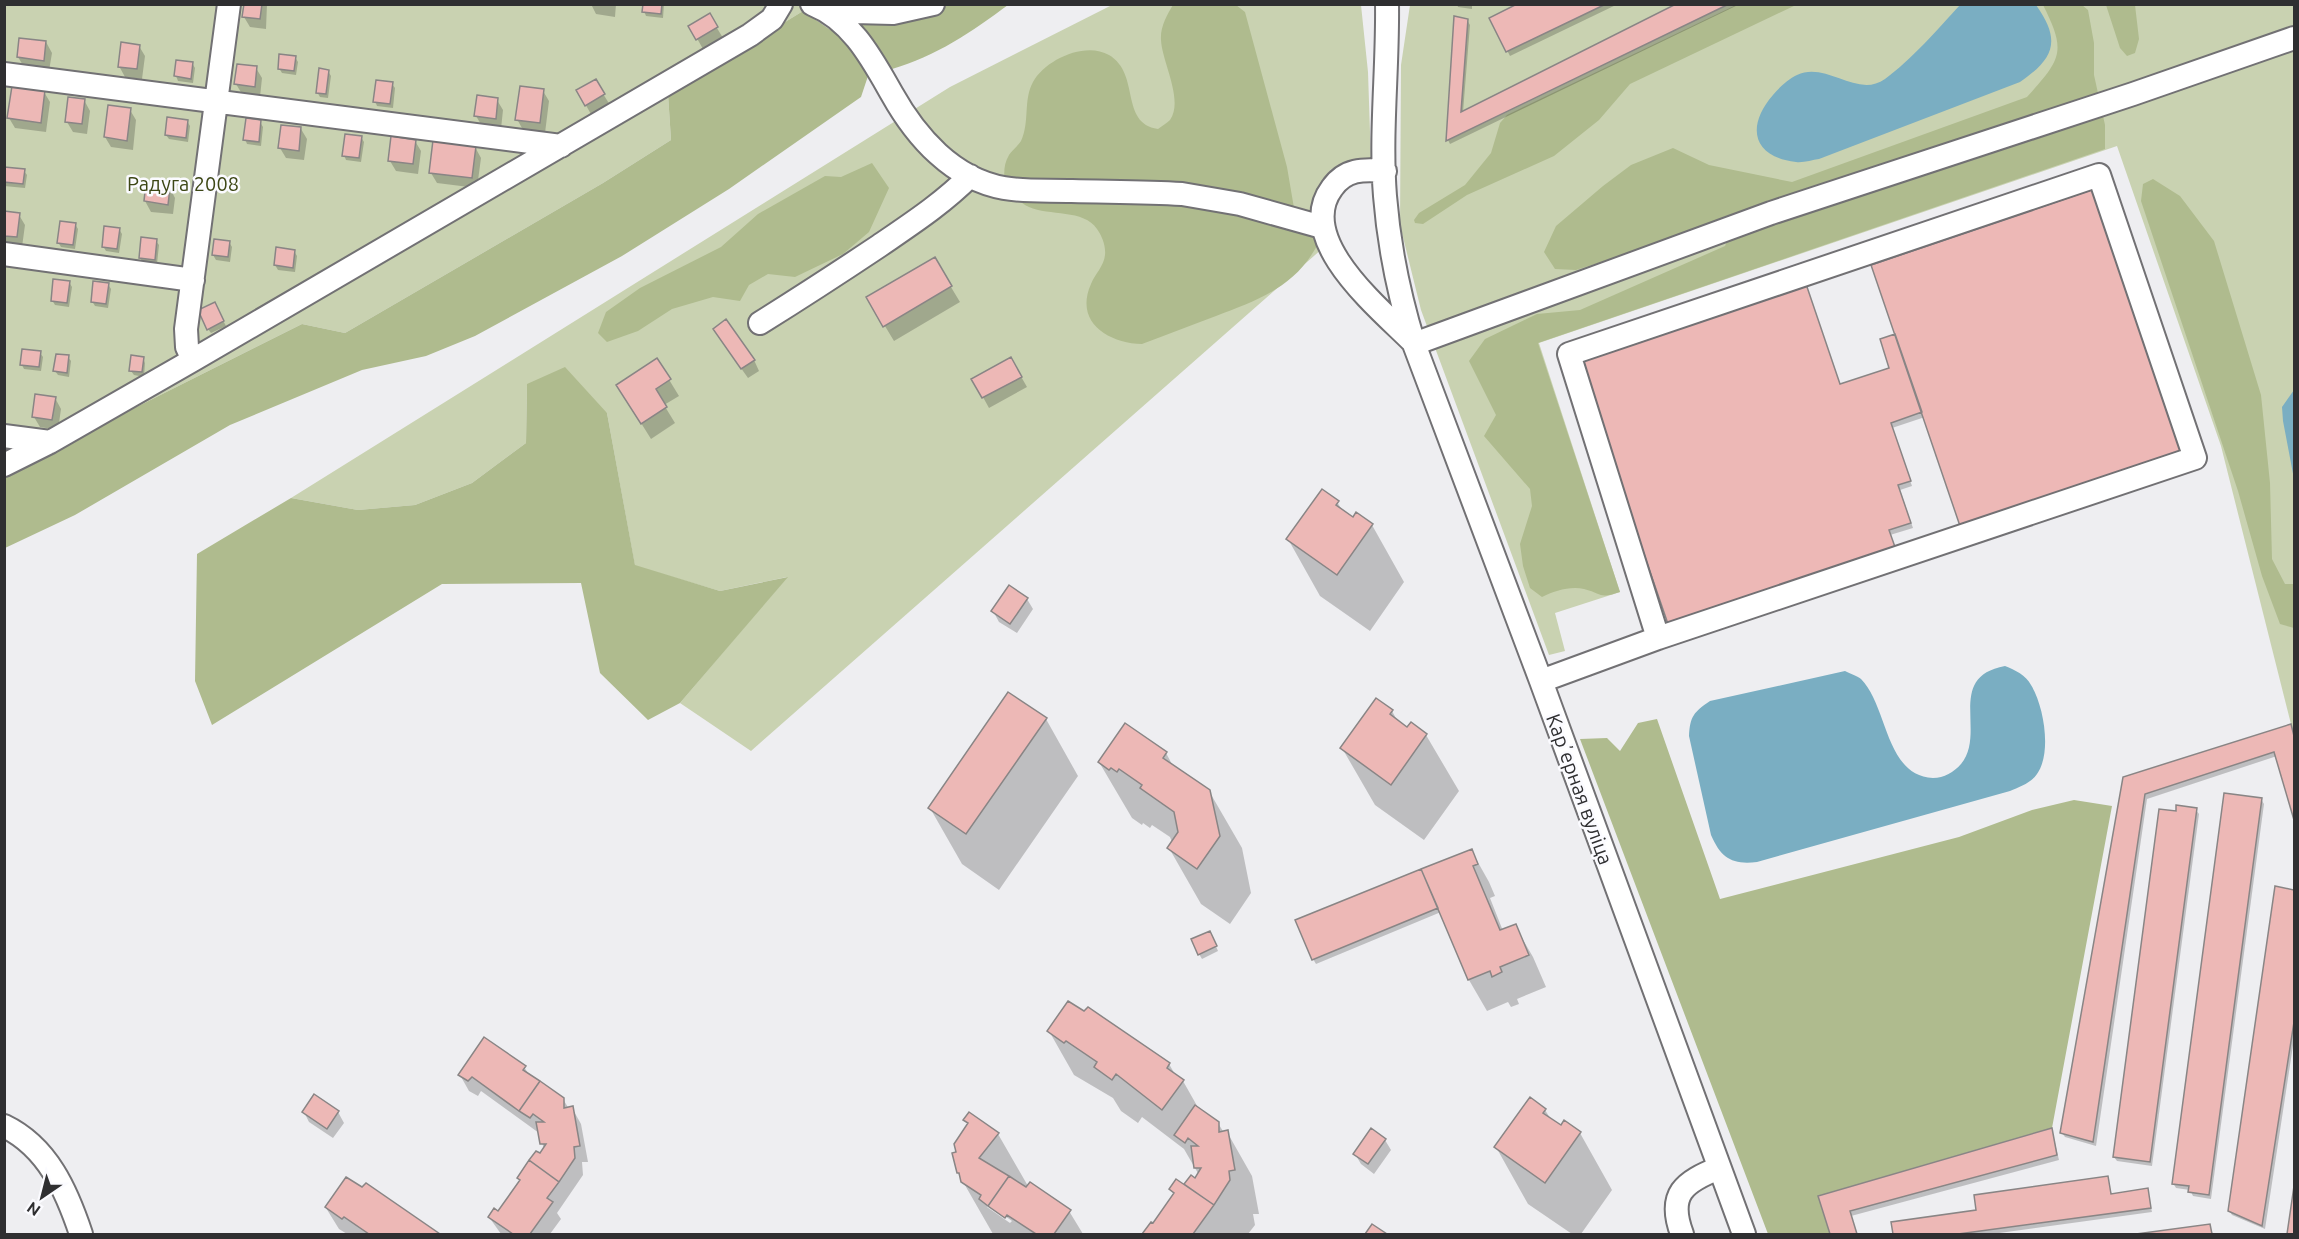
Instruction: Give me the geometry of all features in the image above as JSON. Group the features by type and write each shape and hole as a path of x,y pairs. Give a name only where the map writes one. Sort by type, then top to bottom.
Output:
{"street":[{"path":"193,360 186,339 229,4"},
{"path":"4,465 50,442 193,360 761,28 772,20 781,4"},
{"path":"816,6 854,12 893,13 933,4"},
{"name":"Карʼерная вуліца","path":"1386,4 1385,195 1392,257 1401,300 1414,344 1541,681 1744,1234"},
{"path":"816,6 840,21 861,44 902,110 926,143 969,176 1005,188 1211,197 1322,227 1323,203 1339,179 1355,171 1385,171"},
{"path":"1414,344 1771,213 2295,38"},
{"path":"4,74 561,146"},
{"path":"1541,681 1658,638 2195,458 2099,175 1569,354 1658,638"},
{"path":"760,323 823,284 925,215 969,176"},
{"name":"Карʼерная вуліца","path":"1322,227 1332,250 1349,275 1414,344"},
{"path":"4,254 192,280"},
{"path":"4,436 50,442"},
{"path":"6,1127 30,1143 51,1167 68,1199 81,1234"},
{"path":"1682,1234 1677,1210 1684,1187 1699,1176 1719,1168"}],"green space":[{"name":"Радуга 2008","path":"5,5 802,5 803,11 668,94 671,140 603,183 345,333 302,324 5,473"},
{"path":"824,5 1008,5 967,34 938,50 892,69 860,25"},
{"path":"1112,5 1361,5 1368,72 1371,162 1331,169 1311,205 1323,248 751,751 680,703 787,577 720,591 635,566 607,413 527,384 526,443 472,483 415,505 358,510 291,498 950,87"},
{"path":"1173,5 1236,5 1245,12 1287,167 1294,208 1314,229 1319,242 1310,257 1288,281 1262,297 1142,344 1129,343 1106,335 1097,328 1087,309 1087,297 1091,284 1105,255 1103,241 1097,229 1084,218 1037,210 1022,203 1005,186 1005,166 1009,155 1020,143 1024,134 1028,96 1033,82 1047,67 1066,55 1089,50 1109,55 1119,63 1125,74 1138,118 1146,125 1158,129 1170,120 1174,112 1174,92 1162,49 1161,35 1164,21"},
{"path":"1410,5 2294,5 2294,736 2221,446 2117,146 1539,343 1620,592 1555,613 1565,651 1549,655 1421,310 1400,225 1401,65"},
{"path":"1736,5 1796,5 1630,84 1599,120 1554,156 1467,195 1423,224 1415,223 1414,220 1419,213 1465,185 1491,153 1500,123 1507,115"},
{"path":"2043,5 2082,5 2088,10 2094,43 2094,75 2105,125 2105,149 1538,343 1620,592 1601,595 1573,588 1542,597 1530,588 1523,566 1520,544 1532,506 1530,489 1484,436 1496,415 1469,361 1485,339 1537,314 1580,310 1725,246 1736,219 1576,270 1555,269 1544,252 1556,226 1631,165 1673,148 1709,165 1792,182 2027,97 2047,73 2057,54 2055,34"},
{"path":"2106,5 2135,5 2139,39 2135,53 2127,56 2120,48"},
{"path":"803,11 845,40 869,73 861,97 729,189 622,256 475,336 426,356 362,370 230,425 75,515 5,548 5,473 302,324 345,333 603,183 671,140 668,94"},
{"path":"872,163 889,188 869,232 843,254 795,277 768,274 749,285 740,301 713,297 672,309 638,331 607,342 598,333 606,312 640,288 721,247 758,214 825,176 841,177"},
{"path":"2153,179 2180,196 2214,241 2261,395 2270,483 2272,559 2285,584 2294,584 2294,628 2280,624 2262,576 2238,491 2141,201 2143,184"},
{"path":"565,367 607,413 635,565 720,591 788,577 680,703 648,720 600,673 581,583 442,584 212,725 195,681 197,554 291,498 358,510 415,505 472,483 526,443 527,384"},
{"path":"1657,719 1720,899 1959,837 2032,810 2074,800 2112,806 2052,1128 1818,1196 1830,1234 1768,1234 1580,739 1607,738 1620,751 1638,723"}],"water":[{"path":"1960,5 2036,5 2049,28 2051,38 2047,56 2041,65 2020,82 1819,159 1799,162 1781,159 1762,147 1757,129 1759,118 1773,95 1790,79 1808,72 1831,75 1864,85 1874,84 1885,79 1905,63"},
{"path":"2294,390 2294,479 2282,407"},
{"path":"2005,666 2020,673 2029,681 2036,694 2043,717 2045,742 2042,765 2037,774 2028,782 2010,791 1757,862 1734,861 1723,854 1715,843 1711,835 1689,736 1690,724 1694,715 1710,701 1845,671 1860,678 1870,691 1896,753 1905,765 1917,774 1937,778 1955,770 1968,751 1970,708 1976,682 1987,672"}],"building":[{"path":"244,4 262,4 260,19 242,17"},
{"path":"643,4 662,4 661,14 642,12"},
{"path":"1517,4 1606,4 1506,52 1489,18"},
{"path":"1676,4 1729,4 1446,141 1454,16 1468,19 1461,112"},
{"path":"710,13 718,27 696,40 688,26"},
{"path":"19,38 46,41 44,61 17,57"},
{"path":"121,42 140,45 137,69 118,67"},
{"path":"279,54 296,56 294,71 278,69"},
{"path":"176,60 193,62 191,79 174,76"},
{"path":"237,64 257,66 255,87 234,84"},
{"path":"319,68 329,70 326,94 316,93"},
{"path":"596,79 605,94 585,106 576,90"},
{"path":"376,80 393,82 390,104 373,102"},
{"path":"12,86 45,90 41,123 7,118"},
{"path":"520,86 544,89 540,123 515,120"},
{"path":"477,95 498,98 496,119 474,116"},
{"path":"68,97 85,99 82,124 65,122"},
{"path":"108,105 131,108 127,141 104,137"},
{"path":"167,117 188,120 186,138 165,135"},
{"path":"246,118 261,120 259,142 243,140"},
{"path":"281,125 301,127 299,151 278,148"},
{"path":"345,134 362,136 359,158 342,156"},
{"path":"391,136 416,140 413,164 388,161"},
{"path":"433,140 476,146 472,178 429,173"},
{"path":"4,167 25,169 23,184 4,182"},
{"path":"146,183 170,187 168,205 144,201"},
{"path":"2094,189 2184,451 1960,526 1871,265"},
{"path":"4,211 20,213 17,237 4,236"},
{"path":"60,221 76,223 73,245 57,243"},
{"path":"104,226 120,228 117,249 102,247"},
{"path":"141,237 157,239 155,260 139,258"},
{"path":"214,239 230,241 228,257 212,255"},
{"path":"276,247 295,250 293,268 274,265"},
{"path":"935,257 952,286 883,327 866,297"},
{"path":"53,279 70,281 67,303 51,301"},
{"path":"93,281 109,283 106,304 91,302"},
{"path":"1805,281 1840,384 1889,368 1880,339 1895,334 1922,412 1891,423 1911,481 1898,485 1911,523 1889,530 1895,547 1668,624 1577,359"},
{"path":"215,302 224,321 207,330 198,310"},
{"path":"726,319 755,360 741,369 713,329"},
{"path":"22,349 41,351 39,367 20,365"},
{"path":"56,354 69,355 67,373 53,371"},
{"path":"131,355 144,357 142,372 129,371"},
{"path":"1011,357 1022,377 982,398 971,379"},
{"path":"657,358 671,379 656,389 667,407 641,424 616,385"},
{"path":"35,394 56,397 52,420 32,417"},
{"path":"1322,489 1339,501 1336,505 1353,517 1356,512 1373,524 1337,575 1286,539"},
{"path":"1009,585 1028,598 1010,624 991,611"},
{"path":"1008,692 1047,718 966,834 928,808"},
{"path":"1376,698 1393,710 1390,714 1407,727 1411,722 1427,734 1391,785 1340,748"},
{"path":"1125,723 1167,752 1163,758 1210,790 1220,836 1197,869 1167,848 1178,832 1174,812 1140,788 1142,785 1119,769 1117,772 1111,768 1109,770 1098,762"},
{"path":"2291,724 2294,736 2294,820 2274,752 2145,794 2093,1142 2060,1133 2123,777"},
{"path":"2224,793 2262,798 2209,1195 2188,1192 2189,1186 2172,1184"},
{"path":"2176,805 2197,808 2150,1162 2113,1157 2159,809 2176,811"},
{"path":"1472,849 1478,864 1473,866 1500,930 1516,924 1529,955 1500,967 1502,972 1492,977 1490,971 1468,980 1421,869"},
{"path":"1421,869 1438,908 1312,960 1295,920"},
{"path":"2275,886 2294,890 2294,1022 2262,1226 2228,1211"},
{"path":"1210,931 1217,946 1198,955 1191,939"},
{"path":"1068,1001 1084,1011 1088,1007 1170,1063 1167,1068 1184,1080 1162,1110 1116,1074 1112,1080 1094,1067 1097,1062 1047,1031"},
{"path":"484,1037 526,1066 523,1070 540,1081 519,1111 472,1077 468,1081 458,1075"},
{"path":"540,1081 564,1098 564,1108 573,1106 580,1146 574,1147 575,1158 559,1182 529,1160 536,1151 540,1153 546,1144 540,1144 536,1122 544,1122 533,1114 530,1118 519,1111"},
{"path":"314,1094 339,1111 327,1129 302,1112"},
{"path":"1530,1097 1546,1109 1543,1113 1561,1125 1564,1120 1581,1132 1545,1183 1494,1147"},
{"path":"1195,1105 1219,1122 1219,1132 1228,1130 1235,1170 1229,1171 1230,1180 1214,1205 1184,1184 1191,1175 1195,1178 1201,1168 1194,1168 1191,1146 1198,1146 1188,1138 1185,1143 1174,1135"},
{"path":"969,1112 999,1133 979,1158 1009,1176 988,1206 979,1199 981,1195 961,1182 952,1153 956,1152 954,1144 968,1123 963,1120"},
{"path":"1371,1128 1386,1139 1368,1164 1353,1154"},
{"path":"2052,1128 2057,1155 1850,1211 1857,1234 1830,1234 1818,1196"},
{"path":"529,1160 559,1182 547,1198 553,1202 530,1234 513,1234 488,1217 494,1208 498,1211 520,1180 517,1178"},
{"path":"1009,1176 1026,1187 1030,1182 1071,1210 1054,1234 1036,1234 988,1206"},
{"path":"2108,1176 2111,1194 2148,1188 2151,1208 1958,1234 1893,1234 1891,1222 1976,1210 1974,1195"},
{"path":"346,1177 362,1187 366,1183 440,1234 369,1234 344,1217 342,1219 325,1207"},
{"path":"1176,1179 1214,1205 1193,1234 1142,1234 1151,1222 1153,1223 1174,1193 1169,1189"},
{"path":"2294,1186 2294,1234 2287,1234"},
{"path":"1372,1224 1387,1234 1365,1234"},
{"path":"2210,1224 2212,1234 2136,1234"}]}
